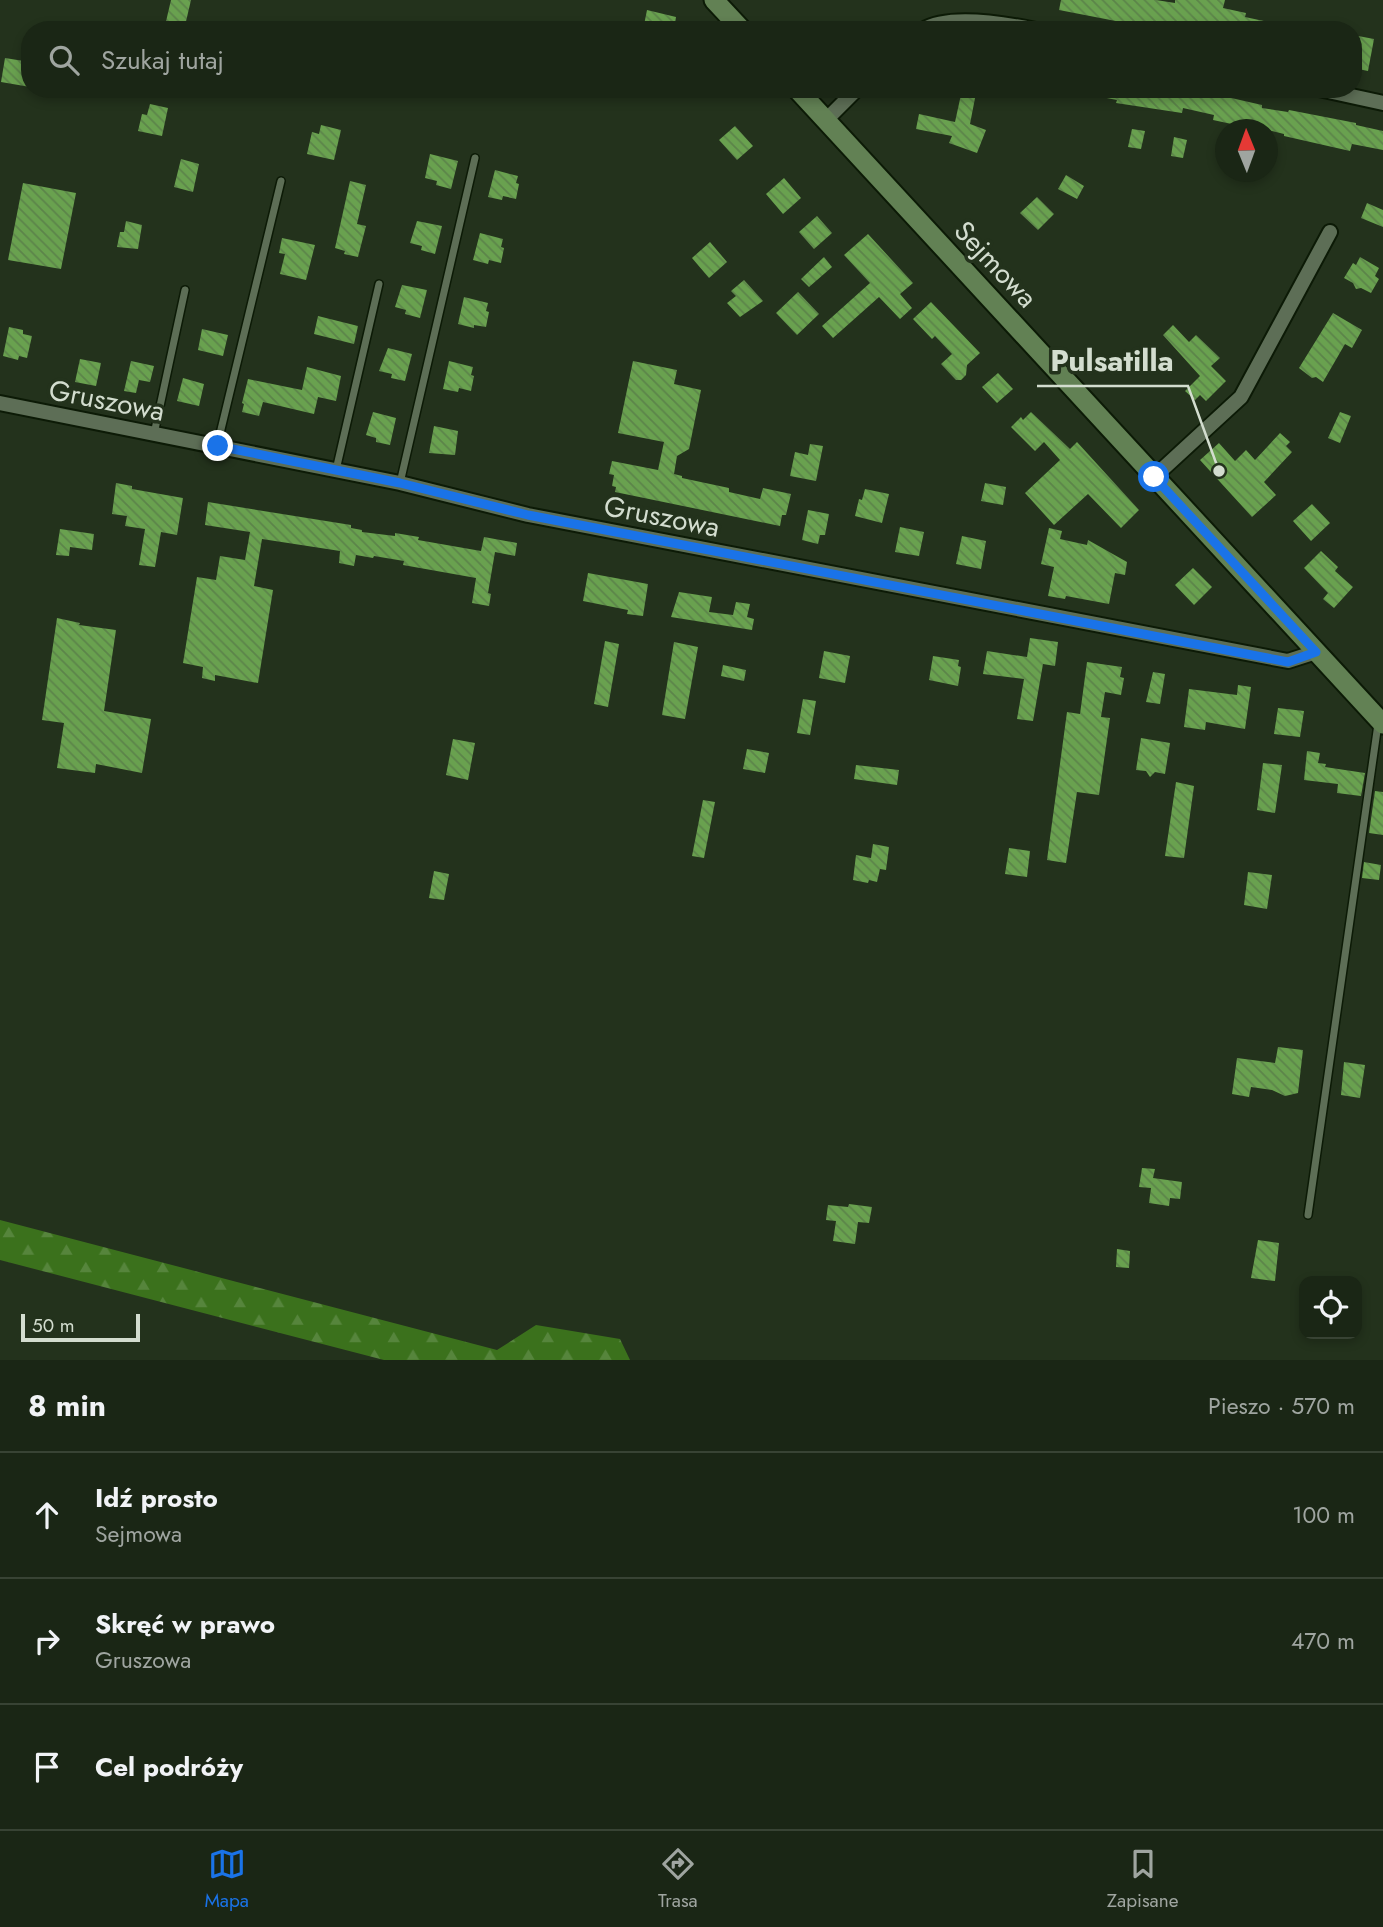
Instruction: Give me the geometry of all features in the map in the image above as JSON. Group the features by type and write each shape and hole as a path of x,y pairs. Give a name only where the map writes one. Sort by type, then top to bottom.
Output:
{"main road":[{"path":"714,0 734,21"},
{"name":"Sejmowa","path":"805,98 1381,722"}],"street":[{"path":"826,120 848,98"},
{"path":"1360,98 1383,103"},
{"path":"1154,477 1241,397 1330,232"},
{"name":"Gruszowa","path":"0,404 400,483 528,515 1288,662 1316,652"}],"lane":[{"path":"400,483 475,158"},
{"path":"218,446 281,181"},
{"path":"336,470 379,284"},
{"path":"154,433 185,290"},
{"path":"1308,1215 1381,722"}],"green space":[{"path":"0,1220 497,1350 536,1325 620,1339 630,1360 384,1360 0,1260"}],"building":[{"path":"171,0 191,0 186,21 166,21"},
{"path":"1061,0 1156,0 1175,3 1175,0 1225,0 1223,8 1246,13 1245,17 1264,21 1116,21 1059,10"},
{"path":"647,10 676,17 675,21 645,21"},
{"path":"1362,37 1374,39 1368,71 1362,70"},
{"path":"5,58 21,61 21,85 1,82"},
{"path":"960,98 975,98 970,124 986,130 977,153 949,143 952,136 916,129 919,114 955,122"},
{"path":"1107,98 1231,98 1262,105 1262,108 1289,110 1383,131 1383,150 1352,144 1350,151 1284,136 1278,132 1278,119 1215,120 1214,115 1183,108 1182,113 1116,103 1117,100"},
{"path":"150,104 168,108 162,136 138,131 142,114 147,115"},
{"path":"321,125 341,130 334,160 307,154 312,132 319,134"},
{"path":"735,126 753,146 737,160 719,140"},
{"path":"1132,129 1145,131 1141,149 1128,147"},
{"path":"1174,137 1187,140 1183,158 1171,156"},
{"path":"430,154 458,161 451,189 436,185 437,181 425,178"},
{"path":"181,159 199,164 193,192 174,187"},
{"path":"495,170 518,176 516,199 488,197"},
{"path":"1066,175 1084,186 1077,199 1058,189"},
{"path":"784,178 801,198 783,214 766,194"},
{"path":"350,181 366,185 357,224 366,226 358,257 344,254 345,251 335,248"},
{"path":"23,183 76,193 61,269 8,260"},
{"path":"1037,197 1054,214 1038,230 1020,213"},
{"path":"1367,203 1383,210 1383,227 1361,218"},
{"path":"817,216 832,233 814,249 799,232"},
{"path":"126,221 142,225 138,249 117,247"},
{"path":"417,221 442,226 435,254 410,243"},
{"path":"480,233 503,239 501,263 489,260 488,264 473,260"},
{"path":"868,234 913,283 900,294 912,308 900,319 879,297 833,338 822,326 870,283 844,255"},
{"path":"282,238 315,245 306,280 280,274 285,254 279,253"},
{"path":"710,242 727,262 709,278 692,258"},
{"path":"824,257 832,267 809,287 801,279"},
{"path":"1360,257 1379,268 1375,276 1379,279 1371,293 1361,288 1356,289 1353,283 1344,278"},
{"path":"744,280 763,301 740,317 727,303 736,296 731,291"},
{"path":"402,285 427,290 420,318 405,314 406,310 395,307"},
{"path":"798,292 819,314 797,335 776,313"},
{"path":"464,297 488,303 486,327 474,325 474,328 458,324"},
{"path":"931,302 980,353 967,365 966,375 961,380 956,380 941,364 952,354 935,336 932,339 913,319"},
{"path":"1333,313 1362,330 1352,348 1345,344 1323,382 1299,368"},
{"path":"318,316 358,326 354,344 314,334"},
{"path":"1173,325 1189,342 1196,335 1220,358 1211,366 1226,381 1206,401 1200,395 1195,400 1185,391 1200,376 1163,335"},
{"path":"9,327 23,330 23,334 32,336 27,358 19,356 18,360 3,356"},
{"path":"202,329 228,335 223,356 198,350"},
{"path":"388,348 412,354 405,381 391,378 392,374 379,371"},
{"path":"80,359 101,363 96,386 75,382"},
{"path":"131,361 154,366 150,382 139,380 136,393 124,391"},
{"path":"449,361 473,367 471,391 459,388 458,392 443,389"},
{"path":"633,361 677,370 674,384 701,390 689,449 677,456 674,474 760,499 763,488 791,494 780,526 615,492 616,487 612,486 614,475 609,474 612,461 658,470 664,442 618,433"},
{"path":"307,367 341,376 336,401 318,397 314,414 263,402 259,416 242,412 248,379 302,390"},
{"path":"998,373 1013,389 997,403 982,387"},
{"path":"183,378 204,384 199,406 177,401"},
{"path":"373,412 396,418 390,445 376,442 376,438 366,435"},
{"path":"1031,412 1070,449 1077,442 1139,510 1121,528 1088,494 1054,525 1025,493 1060,460 1044,442 1035,451 1011,427"},
{"path":"1340,412 1351,416 1340,443 1328,438"},
{"path":"434,426 458,431 455,455 429,453"},
{"path":"1280,433 1290,442 1286,446 1292,452 1264,482 1276,495 1252,517 1200,460 1219,443 1235,461 1246,450 1255,460"},
{"path":"810,444 823,446 816,481 790,476 795,452 808,455"},
{"path":"116,483 132,486 132,489 183,498 177,535 161,532 155,567 139,565 145,529 125,526 127,516 112,514"},
{"path":"985,483 1006,487 1003,505 981,501"},
{"path":"865,489 889,494 882,523 855,516 859,499 862,500"},
{"path":"208,502 351,525 351,528 362,532 419,537 418,540 481,551 484,537 517,543 515,556 495,552 488,593 491,594 489,606 472,603 476,578 403,565 404,561 374,556 356,555 354,566 339,563 340,551 262,539 254,586 273,590 258,683 215,675 215,681 202,678 203,667 183,663 197,577 216,580 220,556 245,560 250,532 205,525"},
{"path":"1312,504 1330,523 1311,541 1293,521"},
{"path":"808,510 829,514 825,535 820,535 818,544 802,540"},
{"path":"900,527 924,532 919,556 895,552"},
{"path":"1049,528 1062,531 1060,539 1087,545 1088,540 1127,562 1125,575 1115,573 1109,604 1066,596 1065,599 1048,596 1054,567 1041,564"},
{"path":"60,529 94,534 92,550 70,547 69,556 56,555"},
{"path":"962,536 986,541 981,569 956,564"},
{"path":"1321,551 1338,567 1335,571 1353,587 1334,608 1323,599 1328,593 1304,568"},
{"path":"1193,568 1212,587 1194,605 1175,585"},
{"path":"588,573 648,584 643,616 627,614 628,610 583,601"},
{"path":"679,592 712,597 709,612 733,615 736,602 750,604 747,617 754,619 752,630 671,617"},
{"path":"57,618 80,623 79,625 116,630 104,711 151,719 142,773 96,764 95,773 57,768 64,723 42,720"},
{"path":"1030,638 1058,642 1055,666 1043,664 1033,721 1017,719 1024,679 983,674 987,651 1027,657"},
{"path":"605,641 619,644 608,707 594,704"},
{"path":"674,642 698,647 685,719 662,715"},
{"path":"824,651 850,656 845,683 819,678"},
{"path":"933,656 959,660 958,666 961,667 958,686 929,680"},
{"path":"1087,662 1122,667 1120,677 1124,678 1121,695 1105,692 1101,717 1110,718 1099,795 1077,792 1066,863 1047,860 1067,712 1080,714"},
{"path":"723,665 746,670 744,681 721,676"},
{"path":"1153,672 1165,674 1160,704 1146,702"},
{"path":"1238,685 1251,687 1245,729 1206,722 1205,730 1184,727 1189,689 1237,695"},
{"path":"803,699 816,701 810,735 797,733"},
{"path":"1278,708 1304,711 1300,737 1274,734"},
{"path":"1141,738 1170,743 1165,774 1155,772 1150,777 1146,771 1136,770"},
{"path":"453,739 475,743 468,780 446,775"},
{"path":"747,749 769,753 765,773 743,769"},
{"path":"1307,751 1320,753 1318,763 1326,764 1325,767 1365,773 1361,796 1337,793 1338,784 1304,780"},
{"path":"1263,763 1282,765 1275,813 1257,810"},
{"path":"856,765 899,770 897,785 854,779"},
{"path":"1176,782 1194,786 1184,858 1165,856"},
{"path":"1375,791 1383,792 1383,835 1369,833"},
{"path":"703,800 715,802 704,858 692,856"},
{"path":"873,844 889,847 886,870 880,869 877,882 853,880 856,855 871,858"},
{"path":"1009,848 1030,851 1027,877 1005,874"},
{"path":"1364,862 1381,865 1379,880 1362,878"},
{"path":"434,871 449,874 444,900 429,898"},
{"path":"1248,872 1272,875 1267,909 1244,905"},
{"path":"1278,1047 1303,1050 1298,1093 1285,1096 1272,1090 1251,1087 1249,1097 1232,1094 1237,1058 1275,1063"},
{"path":"1344,1062 1365,1065 1360,1098 1341,1095"},
{"path":"1142,1168 1155,1169 1153,1178 1182,1182 1180,1199 1170,1198 1169,1206 1149,1203 1151,1188 1139,1187"},
{"path":"849,1204 872,1207 869,1223 858,1222 855,1244 833,1241 836,1221 826,1220 828,1205 848,1207"},
{"path":"1258,1240 1279,1243 1275,1281 1251,1278"},
{"path":"1117,1249 1130,1251 1129,1268 1116,1267"}],"place":[{"name":"Pulsatilla","path":"1219,471"}],"route":[{"path":"218,446 400,483 528,515 1288,662 1316,652 1154,477"}]}
